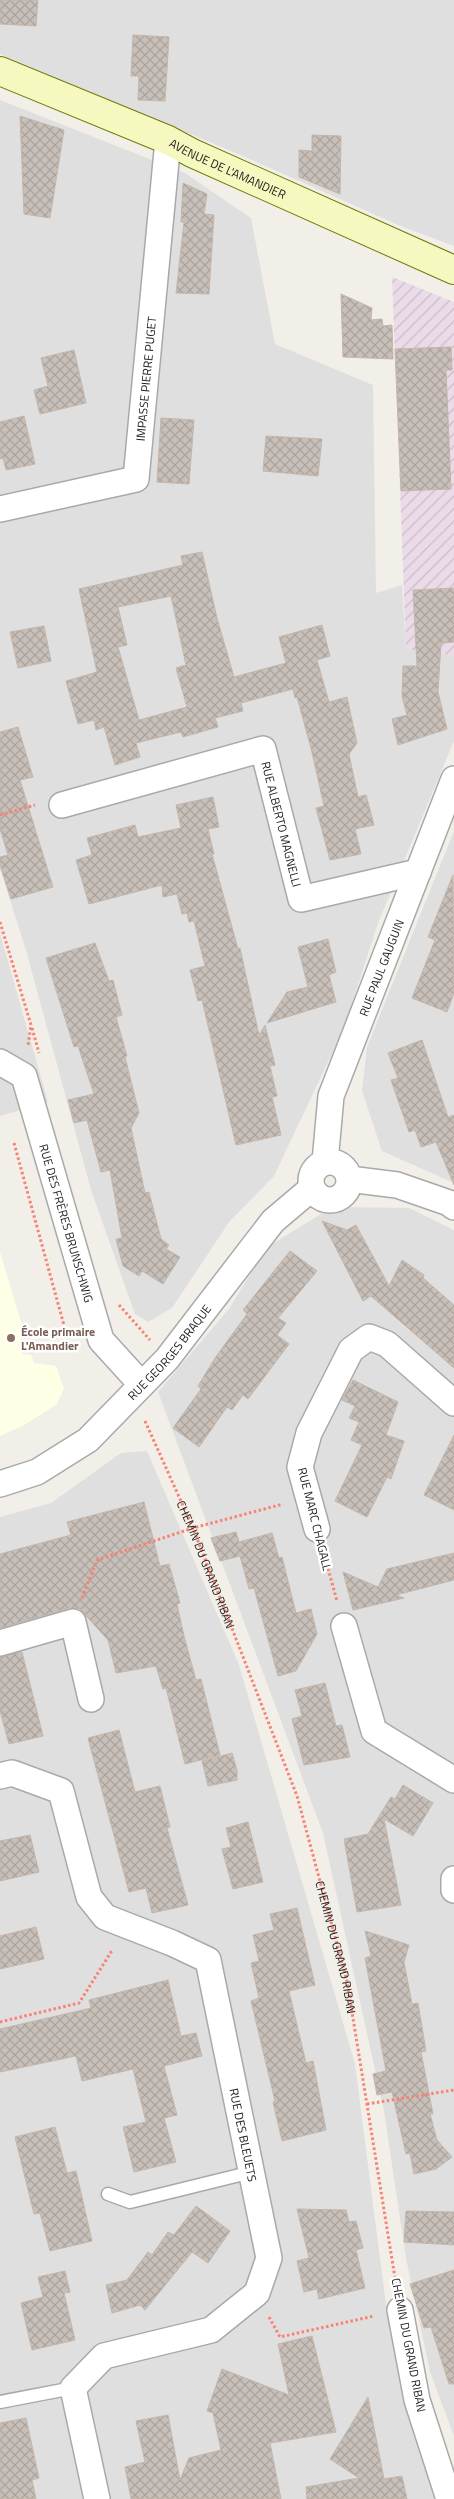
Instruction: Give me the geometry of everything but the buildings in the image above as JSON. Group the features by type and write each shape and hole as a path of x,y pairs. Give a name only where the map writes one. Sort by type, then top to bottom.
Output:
{"main road":[{"name":"AVENUE DE L'AMANDIER","path":"0,72 168,140 201,157 454,270"}],"street":[{"name":"IMPASSE PIERRE PUGET","path":"0,509 136,480 168,140"},
{"name":"RUE ALBERTO MAGNELLI","path":"62,805 263,749 301,899 418,872"},
{"name":"RUE PAUL GAUGUIN","path":"326,1162 331,1096 418,872 444,827 454,779"},
{"path":"0,1062 24,1076"},
{"name":"RUE DES FRÈRES BRUNSCHWIG","path":"24,1076 101,1340 141,1384"},
{"path":"326,1162 339,1164 344,1167 350,1179 347,1191 337,1199 325,1200 319,1197 312,1188 311,1175 320,1164 326,1162"},
{"path":"350,1179 398,1185 449,1203 454,1207"},
{"name":"RUE GEORGES BRAQUE","path":"0,1484 36,1472 88,1440 141,1384 168,1359 273,1221 312,1188"},
{"name":"RUE MARC CHAGALL","path":"317,1530 300,1467 309,1433 351,1350 368,1337 387,1344 454,1403"},
{"path":"0,1643 73,1622 91,1700"},
{"path":"344,1626 374,1731 454,1780"},
{"name":"RUE DES BLEUETS","path":"0,1776 12,1773 61,1791 89,1897 105,1917 172,1943 208,1960 269,2258 257,2293"},
{"path":"454,1878 454,1890"},
{"path":"97,2499 73,2388 104,2356 211,2330 257,2293"},
{"name":"CHEMIN DU GRAND RIBAN","path":"400,2310 417,2400 449,2499"}],"lane":[{"path":"108,2194 130,2202 252,2172"},
{"path":"0,2402 73,2388"}],"path":[{"path":"0,815 48,801 62,805"},
{"path":"0,922 31,1025 24,1076"},
{"name":"CHEMIN DU GRAND RIBAN","path":"144,1418 193,1528 296,1796 346,1981 400,2310"},
{"path":"73,1622 97,1560 193,1528 308,1498"},
{"name":"RUE MARC CHAGALL","path":"317,1530 344,1626"},
{"path":"0,2022 79,2003 127,1926"},
{"path":"367,2104 454,2090"},
{"path":"257,2293 280,2337 400,2310"}],"shaded area":[{"path":"0,0 454,0 454,246 403,227 243,156 0,54"},
{"path":"0,100 185,173 251,218 275,344 373,385 376,593 402,585 406,649 454,655 454,741 378,923 344,1028 274,1176 229,1222 172,1308 148,1322 135,1314 91,1190 26,950 0,869"},
{"path":"392,277 454,302 454,655 406,649"},
{"path":"454,831 454,1183 382,1151 362,1091 367,1047"},
{"path":"0,933 48,1102 0,1116"},
{"path":"332,1207 409,1208 454,1230 454,2436 430,2372 406,2258 384,2111 323,1833 158,1392 229,1309 266,1248"},
{"name":"École primaire L'Amandier","path":"0,1252 24,1332 18,1345 22,1354 31,1355 34,1363 56,1366 64,1389 56,1405 24,1425 0,1436"},
{"path":"147,1451 239,1665 355,2064 386,2305 435,2499 0,2499 0,1517 51,1503 121,1453"}],"place":[{"name":"École primaire L'Amandier","path":"11,1338"}]}
